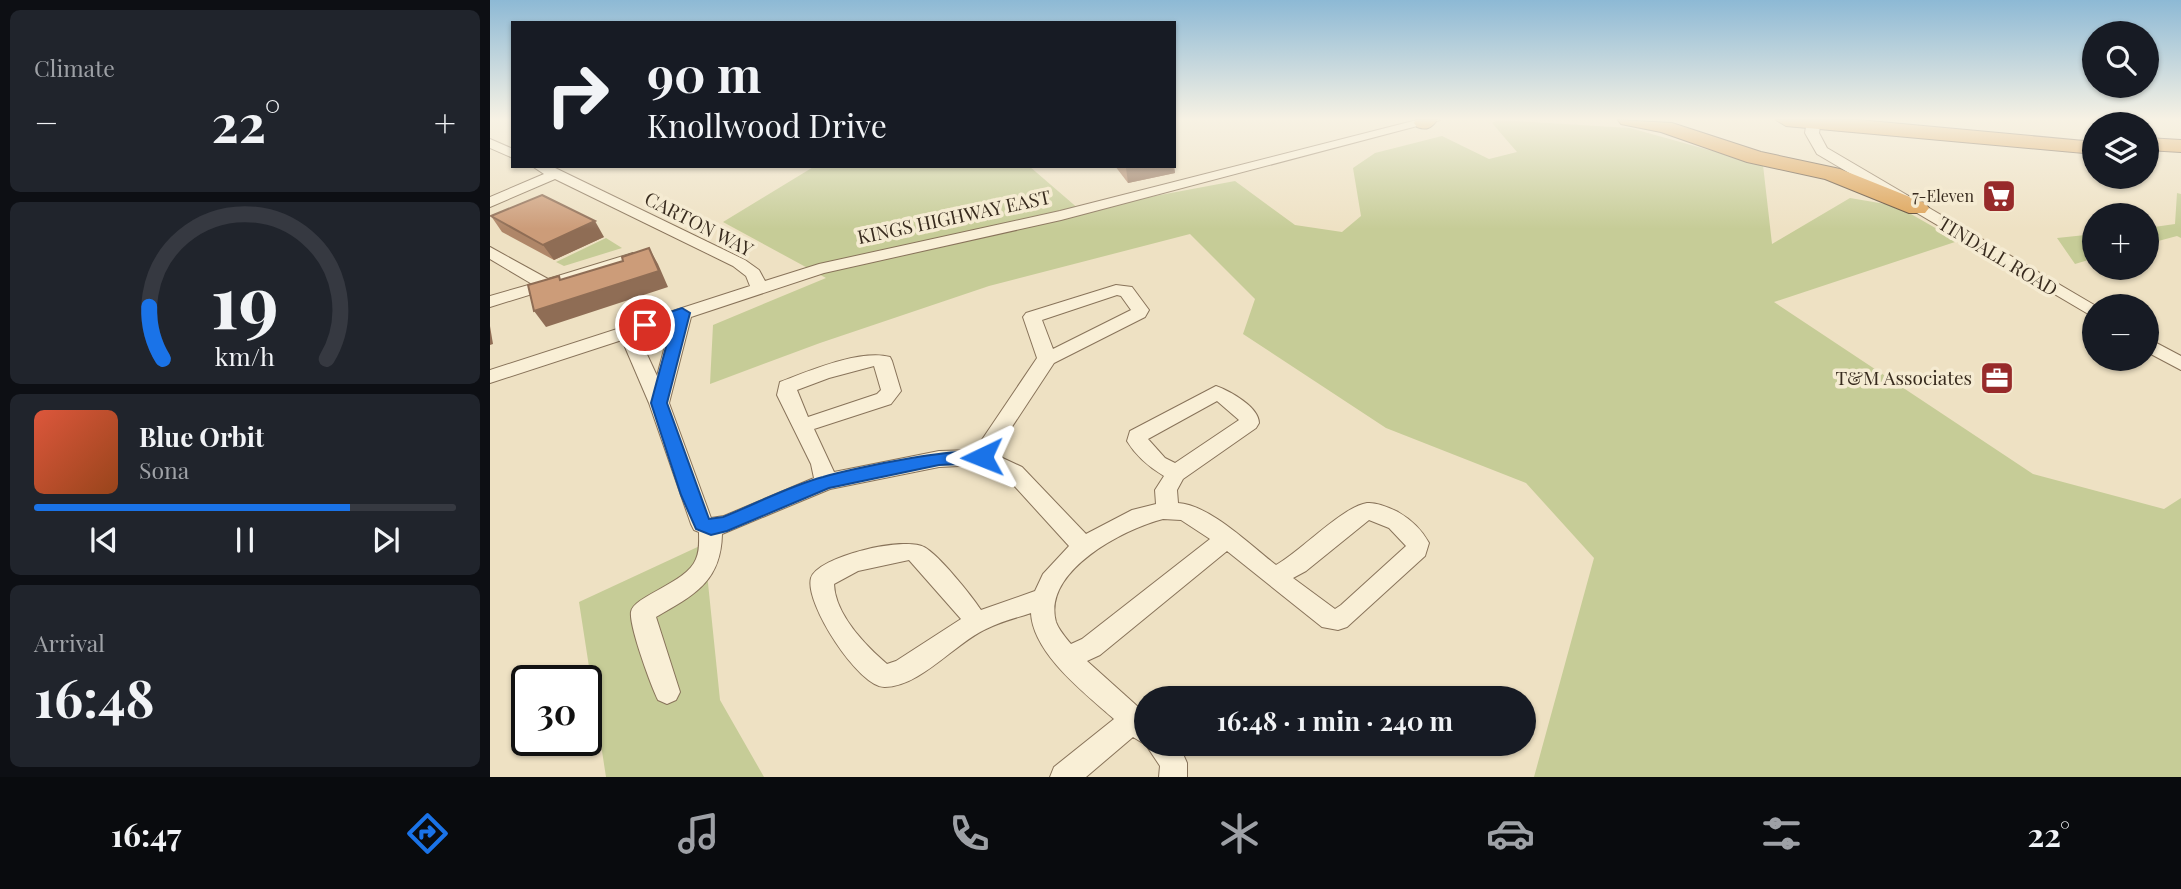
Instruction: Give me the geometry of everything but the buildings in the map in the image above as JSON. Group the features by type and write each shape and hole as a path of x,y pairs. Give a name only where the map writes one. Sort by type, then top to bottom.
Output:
{"highway":[{"path":"1754,156 1850,179 1917,208"},
{"path":"1784,164 1814,161 1818,156"}],"street":[{"name":"KINGS HIGHWAY EAST","path":"490,377 759,287 845,263 999,230 1296,156"},
{"name":"TINDALL ROAD","path":"1831,156 2082,305"},
{"name":"CARTON WAY","path":"543,168 739,263 749,270 759,287"},
{"path":"490,202 556,174"},
{"path":"490,252 545,285"},
{"path":"490,302 633,258"},
{"path":"982,457 999,434 1032,377 1047,359 1131,318 1140,310 1126,291 1120,289 1035,314 1031,320 1047,359"},
{"path":"659,403 682,313"},
{"path":"626,331 659,403 702,524 711,527 727,524 825,482 939,459 982,457 1015,473 1084,548"},
{"path":"2159,351 2181,364"},
{"path":"802,426 884,399 891,391 883,361 874,359 822,373 787,387 787,395 802,426 821,464 825,482"},
{"path":"1167,512 1166,490 1176,473 1243,428 1250,419 1223,395 1216,393 1154,424 1137,436 1158,463 1176,473"},
{"path":"1134,720 1068,658 1055,643 1043,619 1044,598 1061,569 1084,548 1128,519 1148,512 1182,512 1200,522 1331,620 1338,620 1417,550 1418,543 1411,534 1385,516 1369,511 1361,514 1298,564 1275,577"},
{"path":"667,692 661,666 643,622 643,612 693,580 704,569 709,556 711,527"},
{"path":"1068,658 1091,647 1213,551 1223,539"},
{"path":"976,621 919,555 911,551 858,563 830,573 822,580 823,596 828,608 866,662 884,676 903,671 976,621 1044,598"},
{"path":"1064,777 1134,730"},
{"path":"1169,756 1176,770 1172,777"}],"green space":[{"path":"1370,156 1483,156 1489,159 1500,156 1732,156 1763,165 1772,244 1850,198 1897,206 1958,241 1774,302 2033,474 2164,509 2181,498 2181,777 1534,777 1594,558 1526,483 1386,428 1243,334 1255,299 1190,234 989,286 820,343 710,384 713,325 826,278 723,222 812,168 1031,168 1080,210 1235,181 1295,225 1342,232 1361,216 1353,168"},
{"path":"2177,193 2181,194 2181,238 2177,236 2159,241 2159,226 2175,224"},
{"path":"2082,235 2082,262 2075,264 2057,238"},
{"path":"606,238 622,248 564,266 556,262"},
{"path":"704,544 720,700 764,777 606,777 602,751 602,665 589,665 579,602"}],"place":[{"name":"7-Eleven","path":"1999,196"},
{"name":"T&M Associates","path":"1997,378"}],"route":[{"path":"645,325 682,313 672,362 659,403 702,524 711,527 727,524 825,482 939,459 982,457"}]}
